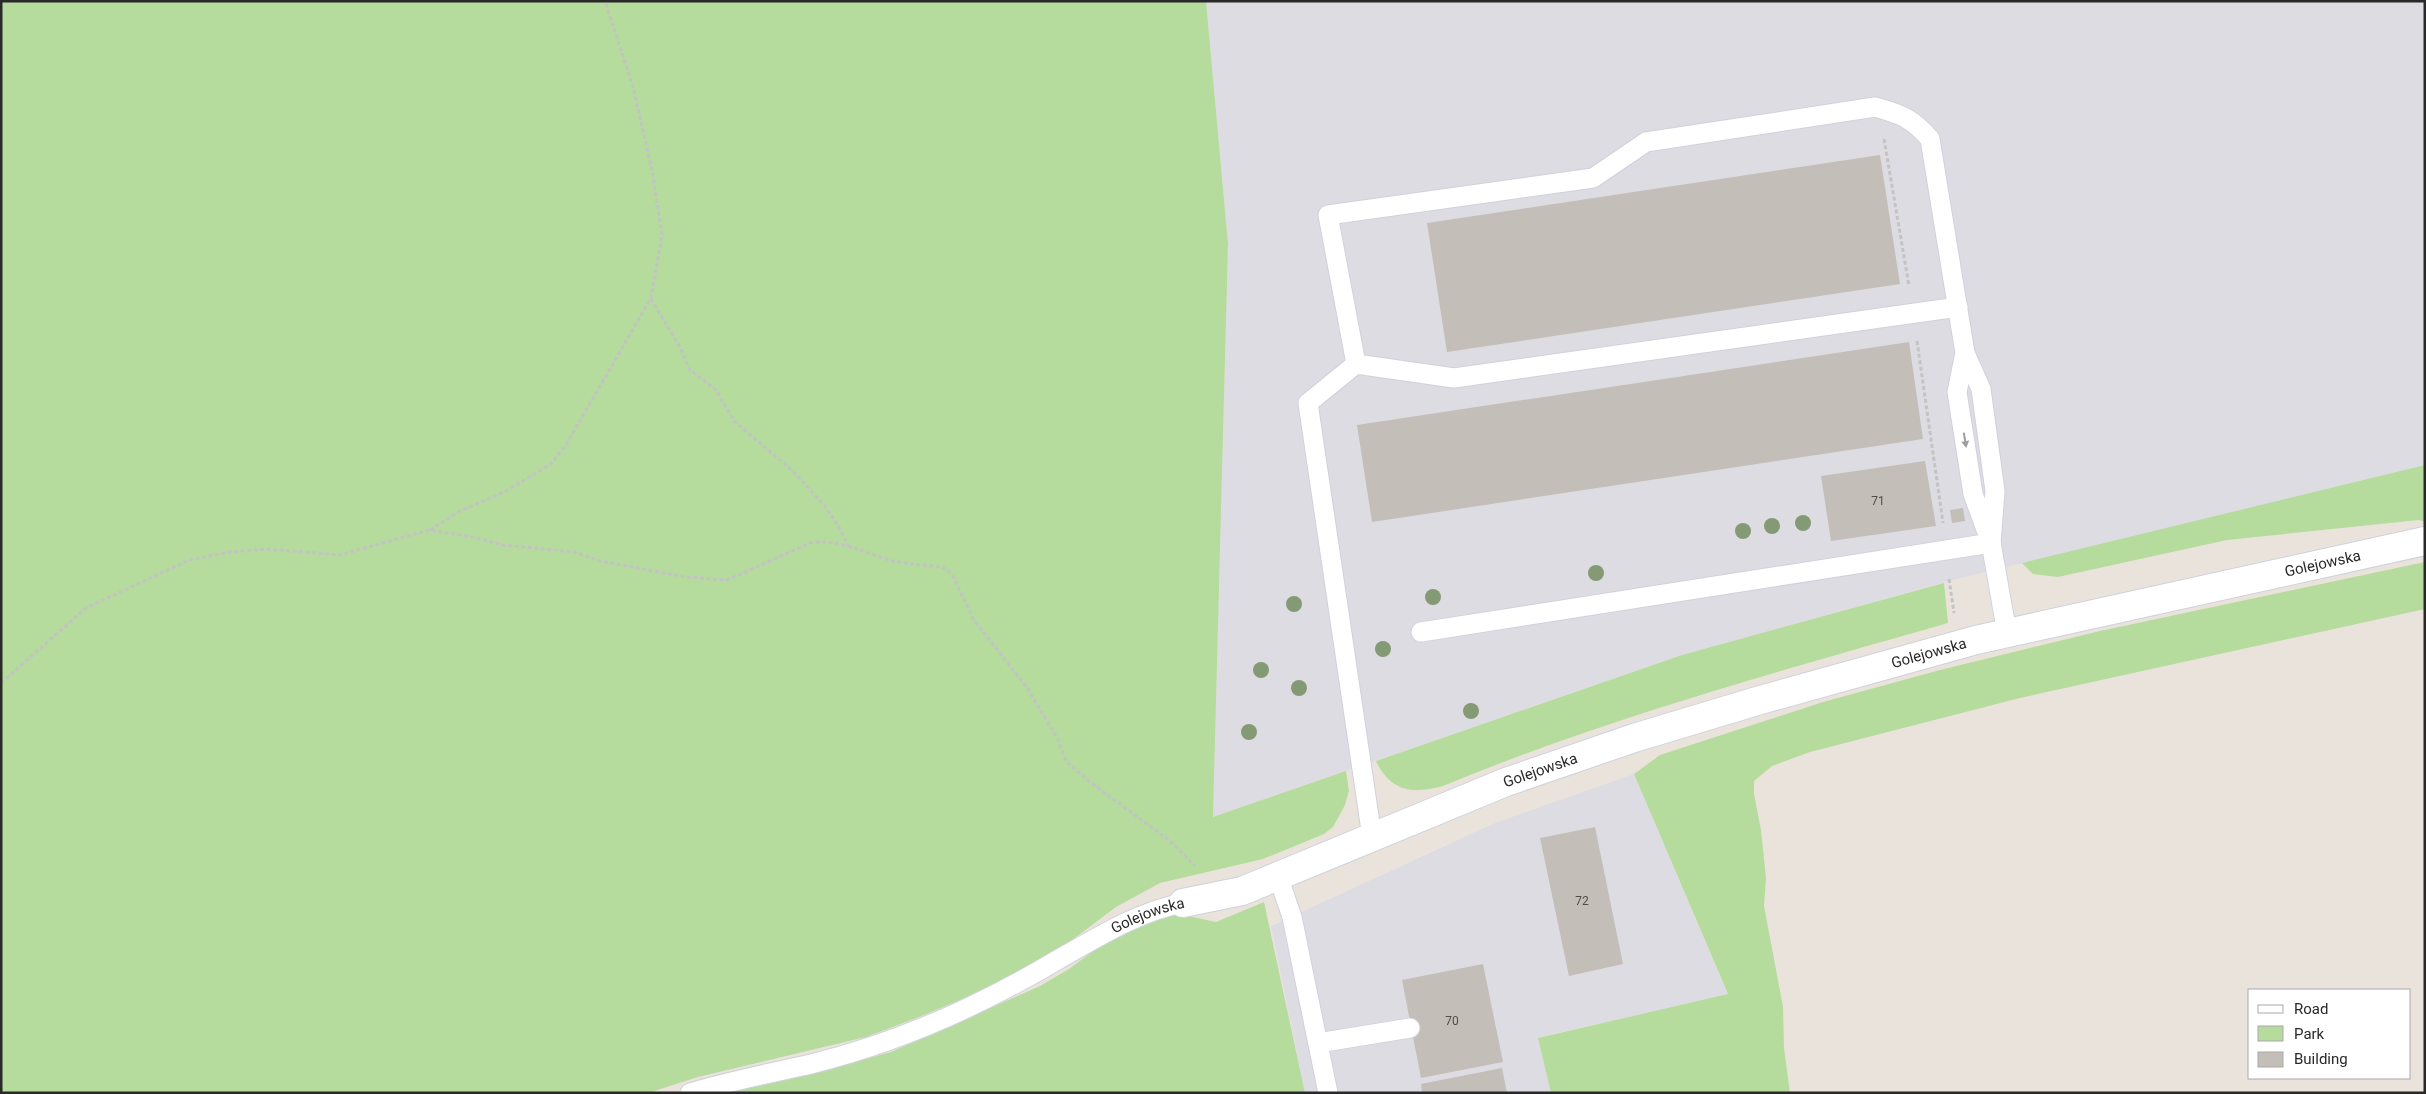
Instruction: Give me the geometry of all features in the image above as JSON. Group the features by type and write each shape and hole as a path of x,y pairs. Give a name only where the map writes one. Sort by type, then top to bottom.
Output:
{"street":[{"name":"Golejowska","path":"1183,903 1242,891 1506,782 1643,735 1813,684 1958,645 2425,541"}],"lane":[{"path":"1356,364 1328,215 1593,178 1646,142 1875,107 1902,114 1918,125 1930,139 1965,352 1957,392 1973,494 1991,542 2007,634"},
{"path":"1372,837 1308,403 1356,364 1454,378 1958,307"},
{"path":"1421,632 1991,542"},
{"path":"1278,876 1292,916 1328,1093"},
{"name":"Golejowska","path":"690,1093 729,1081 812,1064 907,1034 965,1009 1122,923 1161,908 1183,903"},
{"path":"1318,1043 1410,1028"}],"path":[{"path":"1,683 86,608 189,560 267,549 340,555 429,530 458,512 506,491 551,464 566,445 651,298 662,235 652,170 633,87 605,1"},
{"path":"1875,107 1889,156 1941,502 1945,550 1958,645"},
{"path":"651,298 681,349 689,369 716,390 734,421 793,471 825,506 849,547"},
{"path":"429,530 473,537 503,545 574,552 600,561 686,577 727,580 810,543 822,541 849,547 895,562 947,569 954,578 973,619 1028,689 1057,738 1066,761 1090,782 1170,841 1220,895"}],"shaded area":[{"path":"1206,1 2425,1 2425,465 1953,580 1682,655 1213,817 1228,244"},
{"path":"1634,774 1728,995 1539,1037 1551,1093 1305,1093 1271,926 1495,823"}],"green space":[{"path":"1,1 1206,1 1228,244 1213,817 1346,771 1349,791 1345,805 1333,827 1324,834 1263,859 1160,883 1116,907 1060,949 989,988 914,1019 866,1037 698,1077 648,1093 1,1093"},
{"path":"2425,465 2425,522 2419,520 2227,540 2058,577 2033,574 2022,563"},
{"path":"2425,562 2425,609 2020,698 1810,752 1772,766 1754,781 1754,794 1761,830 1766,878 1764,906 1783,1007 1784,1048 1790,1093 1551,1093 1538,1038 1728,994 1634,774 1660,755 1823,702 1940,670 2100,631"},
{"path":"1944,583 1948,623 1756,678 1630,717 1505,761 1443,786 1422,790 1404,788 1388,779 1376,761 1682,655"},
{"path":"1264,902 1305,1093 727,1093 807,1075 891,1052 1040,986 1069,969 1111,938 1174,913 1216,922"}],"building":[{"path":"1880,155 1900,284 1447,352 1427,223"},
{"path":"1909,342 1923,439 1372,522 1357,425"},
{"path":"1925,461 1936,526 1831,541 1821,476"},
{"path":"1963,508 1965,521 1952,523 1950,510"},
{"path":"1595,827 1623,964 1569,976 1540,838"},
{"path":"1483,964 1503,1062 1421,1078 1402,980"},
{"path":"1502,1068 1507,1093 1422,1093 1421,1084"}]}
